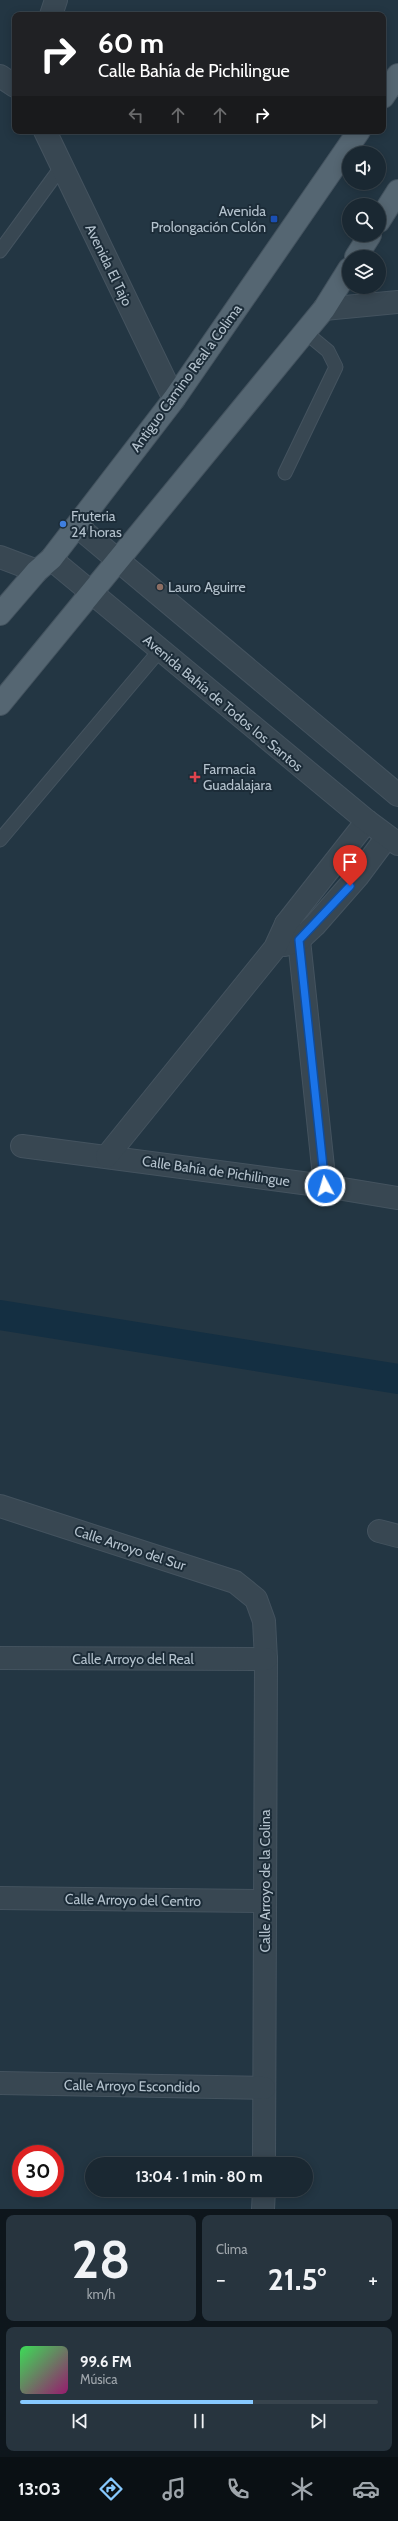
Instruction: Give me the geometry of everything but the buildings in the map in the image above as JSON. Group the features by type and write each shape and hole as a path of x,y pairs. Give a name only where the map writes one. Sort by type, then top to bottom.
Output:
{"main road":[{"path":"386,93 398,75"},
{"name":"Antiguo Camino Real a Colima","path":"0,614 77,526 174,399 357,134"},
{"path":"387,215 398,191"},
{"path":"0,704 90,593 119,561 324,309 342,280"}],"street":[{"path":"52,12 56,0"},
{"path":"0,76 12,84"},
{"name":"Avenida El Tajo","path":"46,134 174,399"},
{"path":"324,309 398,302"},
{"path":"77,526 398,795"},
{"name":"Avenida Bahía de Todos los Santos","path":"0,557 44,565 90,593 392,840"},
{"path":"325,1186 293,932 367,821"},
{"path":"107,1156 275,948 358,876 392,840"},
{"name":"Calle Bahía de Pichilingue","path":"22,1146 107,1156 325,1186 397,1198"},
{"name":"Calle Arroyo del Sur","path":"0,1506 235,1582 256,1599"},
{"name":"Calle Arroyo de la Colina","path":"256,1599 264,1621 266,1659 264,2157"},
{"name":"Calle Arroyo del Real","path":"0,1658 266,1659"},
{"name":"Calle Arroyo del Centro","path":"0,1898 265,1902"},
{"name":"Calle Arroyo Escondido","path":"0,2083 264,2088"},
{"path":"263,2209 264,2197"}],"lane":[{"path":"0,251 62,166"},
{"path":"285,473 336,367 328,352 305,332"},
{"path":"0,840 160,650"}],"waterway":[{"path":"0,1315 398,1379"}],"place":[{"name":"Avenida Prolongación Colón","path":"274,219"},
{"name":"Fruteria 24 horas","path":"63,524"},
{"name":"Lauro Aguirre","path":"160,587"},
{"name":"Farmacia Guadalajara","path":"195,777"}],"route":[{"path":"325,1186 299,940 315,925 350,886"}]}
